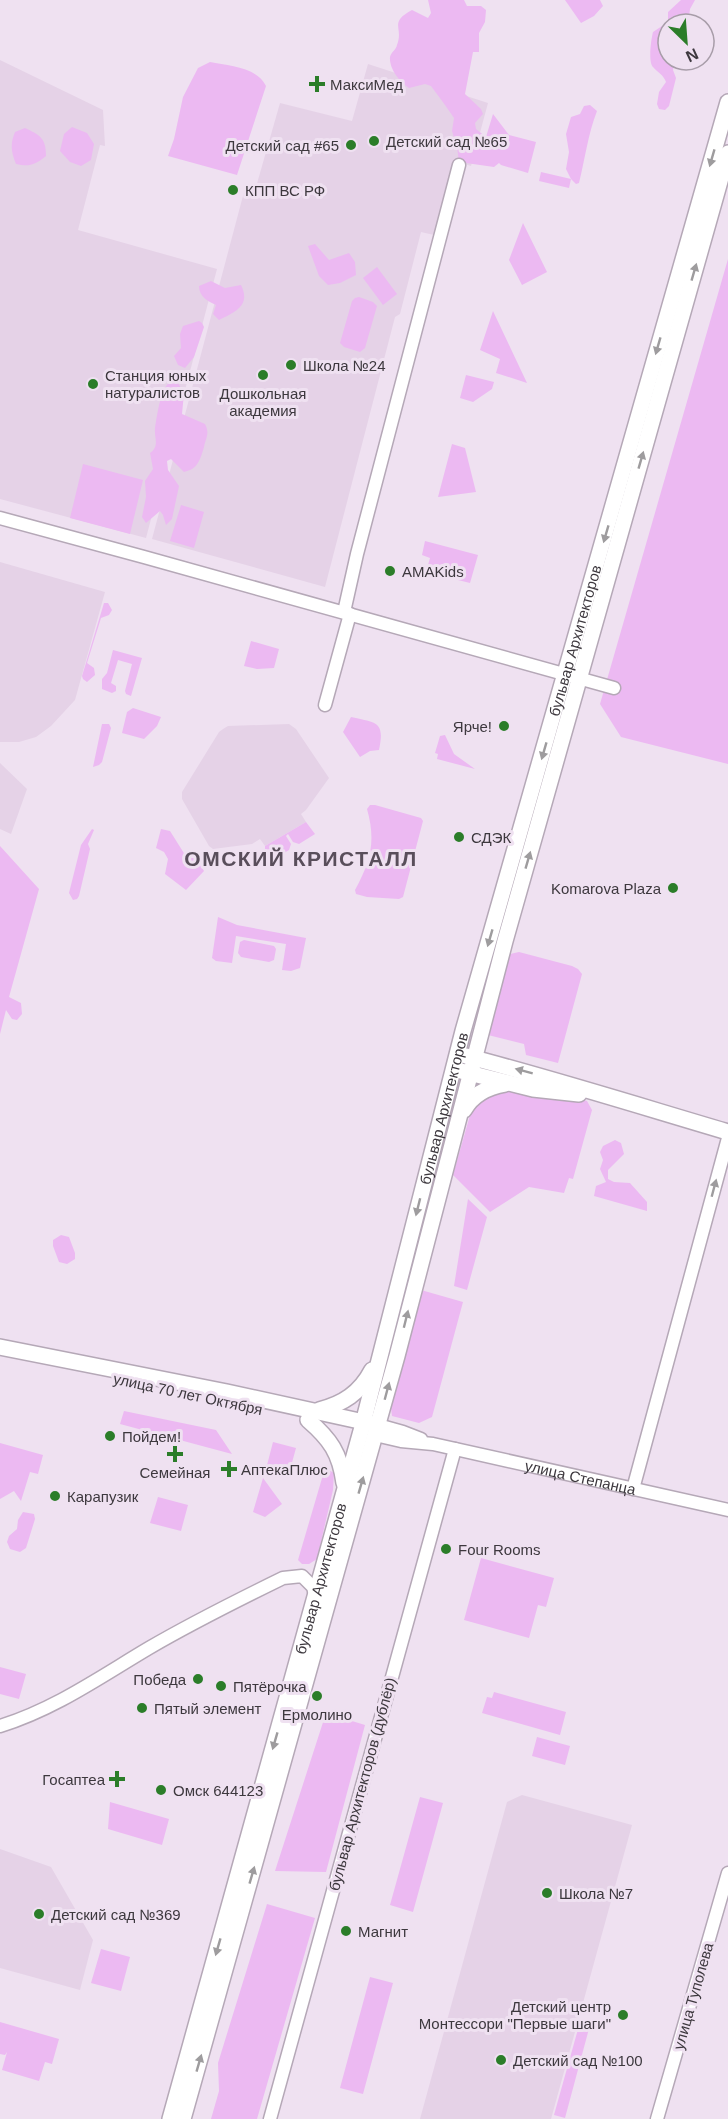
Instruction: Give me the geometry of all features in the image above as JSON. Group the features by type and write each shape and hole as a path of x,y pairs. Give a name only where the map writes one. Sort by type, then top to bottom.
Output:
{"main road":[{"name":"бульвар Архитекторов","path":"183,2119 369,1428 457,1124 573,676 728,102"},
{"name":"бульвар Архитекторов","path":"170,2119 345,1490 369,1428 381,1352 456,1061 728,153"},
{"path":"456,1061 474,1058 582,1087 728,1132"},
{"path":"456,1061 470,1073 509,1084 542,1090 600,1094"},
{"path":"457,1124 473,1097 490,1087 509,1084"},
{"name":"улица 70 лет Октября","path":"0,1347 369,1428"},
{"path":"345,1490 337,1453 312,1415 345,1401 354,1394 369,1376 381,1352"},
{"name":"улица 70 лет Октября","path":"0,1357 312,1415"}],"street":[{"path":"325,705 347,613 357,554 459,165"},
{"path":"0,518 614,688"},
{"path":"633,1489 728,1138"},
{"name":"улица Степанца","path":"369,1428 401,1441 433,1444 728,1510"},
{"name":"бульвар Архитекторов (дублёр)","path":"270,2119 455,1449"},
{"path":"0,1726 64,1700 157,1644 283,1578 311,1573 325,1561"},
{"path":"302,1576 313,1587 315,1595"},
{"name":"улица Туполева","path":"657,2119 728,1873"}],"shaded area":[{"path":"428,0 464,0 467,6 481,6 486,10 485,22 479,33 479,52 473,52 465,94 481,109 483,114 475,123 476,129 486,137 493,114 509,135 536,142 528,173 499,163 494,167 459,162 452,131 454,118 445,105 431,86 425,84 409,88 393,70 390,57 399,39 398,26 401,18 412,10 428,18 431,13"},
{"path":"565,0 600,0 603,6 594,16 581,23"},
{"path":"681,0 695,0 690,12 668,12"},
{"path":"656,30 656,70 651,64 650,51 653,32"},
{"name":"Станция юных натуралистов","path":"0,60 103,110 105,146 100,145 78,230 217,269 146,538 0,499"},
{"path":"210,62 249,71 262,80 266,86 237,175 168,156 183,97 198,68"},
{"name":"Школа №24","path":"368,64 488,103 471,166 455,161 434,235 421,232 400,314 395,317 325,587 152,539 244,192 254,194 280,103 352,121"},
{"path":"658,72 674,72 676,78 669,106 665,110 659,109 657,104 659,92 666,82"},
{"path":"590,105 597,111 579,183 576,184 566,169 569,152 566,134 571,117 580,114 584,106"},
{"path":"72,127 87,133 94,144 91,160 81,166 70,162 60,151 64,134"},
{"path":"25,128 41,138 46,150 46,156 28,165 16,164 12,148 15,132"},
{"path":"541,172 571,179 569,188 539,181"},
{"path":"523,223 547,272 522,285 509,260"},
{"path":"315,244 329,260 349,253 355,262 356,275 340,283 328,285 319,276 308,246"},
{"path":"728,259 728,764 621,737 600,704"},
{"path":"377,267 397,294 383,305 363,278"},
{"path":"211,281 225,288 241,285 244,292 243,303 240,307 219,320 213,314 216,305 204,298 199,290 199,286"},
{"path":"359,297 377,306 365,348 360,352 344,347 340,343 352,301"},
{"path":"493,311 527,383 496,373 500,359 480,350"},
{"path":"199,321 204,327 194,357 185,368 178,365 174,356 181,348 180,334 183,326"},
{"path":"466,375 494,382 492,389 473,402 460,398"},
{"path":"172,381 178,383 184,393 182,414 205,424 207,436 200,460 192,469 184,472 171,459 167,461 168,470 179,486 172,519 166,525 160,511 146,523 142,517 146,497 145,481 153,469 150,453 156,445 155,428 160,401 168,383"},
{"path":"452,444 465,448 476,492 438,497"},
{"path":"83,464 143,480 130,534 70,518"},
{"path":"181,505 204,512 194,548 170,541"},
{"path":"425,541 478,555 470,583 426,572 430,558 422,555"},
{"path":"0,562 105,592 75,700 51,726 36,737 19,742 0,742"},
{"path":"104,603 108,603 112,610 109,615 101,618 87,663 94,668 95,675 87,682 82,676"},
{"path":"251,641 279,649 274,668 257,669 244,666"},
{"path":"113,650 142,658 131,696 125,691 132,664 118,660 111,683 116,686 116,691 112,693 102,689 102,679 107,673"},
{"path":"133,708 161,717 157,726 144,739 122,733 127,712"},
{"path":"351,717 373,722 380,728 379,750 370,751 360,757 343,732"},
{"path":"102,724 109,724 111,728 102,762 93,767"},
{"path":"289,724 296,729 329,778 301,814 306,822 265,846 260,839 252,844 213,849 209,846 182,799 182,792 223,729 228,726"},
{"path":"445,735 454,754 475,769 437,759 438,754 435,753 440,736"},
{"path":"0,763 27,789 11,834 0,829"},
{"path":"370,805 421,818 423,821 403,897 399,899 356,894 355,890 365,870 370,851 371,831 367,809"},
{"path":"306,822 315,834 299,844 293,842 288,834 286,836 291,844 289,850 271,861 265,851 265,846"},
{"path":"92,829 94,830 88,844 90,849 79,896 73,900 69,893 81,845"},
{"path":"161,829 170,831 187,858 196,858 204,871 186,890 165,874 168,859 164,852 156,848"},
{"path":"0,846 39,889 9,997 21,1003 22,1014 17,1020 12,1019 6,1010 0,1034"},
{"path":"218,917 237,925 306,938 300,968 291,971 282,970 286,944 236,936 232,963 216,961 212,958"},
{"path":"244,940 274,946 276,949 274,960 269,962 241,957 238,953 240,942"},
{"path":"519,952 572,966 582,974 558,1063 526,1055 524,1044 484,1034 505,960 510,954"},
{"path":"459,1075 461,1076 376,1410 373,1409"},
{"path":"499,1091 581,1099 587,1101 592,1110 573,1179 569,1178 564,1193 529,1187 490,1212 453,1175 472,1108 478,1100"},
{"path":"615,1140 621,1143 624,1154 608,1170 608,1179 614,1182 630,1183 647,1202 647,1211 594,1196 596,1186 606,1182 600,1169 603,1160 600,1152 603,1146"},
{"path":"468,1199 487,1217 467,1290 454,1286"},
{"path":"61,1235 69,1237 75,1253 75,1259 67,1264 59,1262 53,1246 53,1240"},
{"path":"421,1290 463,1302 432,1417 419,1423 392,1416 391,1408"},
{"path":"124,1411 216,1430 232,1454 120,1424"},
{"path":"273,1442 296,1448 290,1470 282,1474 266,1469"},
{"path":"0,1443 43,1455 38,1474 30,1472 21,1501 14,1491 0,1499"},
{"path":"325,1468 334,1473 333,1490 317,1559 309,1564 302,1564 298,1560"},
{"path":"263,1478 282,1504 265,1517 253,1512"},
{"path":"158,1497 188,1505 181,1531 150,1523"},
{"path":"23,1512 34,1514 35,1519 26,1548 20,1552 10,1549 7,1542 9,1536 17,1529 18,1520"},
{"path":"481,1558 554,1578 546,1607 538,1605 529,1638 464,1620"},
{"path":"0,1667 26,1674 19,1699 0,1694"},
{"path":"494,1692 566,1712 560,1735 482,1713 487,1697 492,1698"},
{"path":"326,1713 365,1725 326,1872 275,1871"},
{"path":"537,1737 570,1746 565,1765 532,1756"},
{"name":"Школа №7","path":"522,1795 632,1825 551,2119 420,2119 507,1802"},
{"path":"420,1797 443,1803 413,1912 390,1905"},
{"path":"110,1802 169,1819 162,1845 108,1829"},
{"name":"Детский сад №369","path":"0,1849 51,1867 93,1940 80,1990 0,1968"},
{"path":"267,1904 315,1918 257,2119 211,2119 219,2091 218,2063"},
{"path":"101,1949 130,1957 121,1991 91,1983"},
{"path":"370,1977 393,1983 363,2094 340,2088"},
{"path":"0,2022 59,2039 52,2064 45,2062 39,2081 2,2070 7,2052 5,2055 0,2054"},
{"path":"580,2022 590,2025 565,2118 554,2115"}],"place":[{"name":"МаксиМед","path":"317,84"},
{"name":"Детский сад №65","path":"374,141"},
{"name":"Детский сад #65","path":"351,145"},
{"name":"КПП ВС РФ","path":"233,190"},
{"name":"Школа №24","path":"291,365"},
{"name":"Дошкольная академия","path":"263,375"},
{"name":"Станция юных натуралистов","path":"93,384"},
{"name":"AMAKids","path":"390,571"},
{"name":"Ярче!","path":"504,726"},
{"name":"СДЭК","path":"459,837"},
{"name":"Komarova Plaza","path":"673,888"},
{"name":"Пойдем!","path":"110,1436"},
{"name":"Семейная","path":"175,1454"},
{"name":"АптекаПлюс","path":"229,1469"},
{"name":"Карапузик","path":"55,1496"},
{"name":"Four Rooms","path":"446,1549"},
{"name":"Победа","path":"198,1679"},
{"name":"Пятёрочка","path":"221,1686"},
{"name":"Ермолино","path":"317,1696"},
{"name":"Пятый элемент","path":"142,1708"},
{"name":"Госаптеа","path":"117,1779"},
{"name":"Омск 644123","path":"161,1790"},
{"name":"Школа №7","path":"547,1893"},
{"name":"Детский сад №369","path":"39,1914"},
{"name":"Магнит","path":"346,1931"},
{"name":"Детский центр Монтессори \"Первые шаги\"","path":"623,2015"},
{"name":"Детский сад №100","path":"501,2060"}],"district":[{"name":"ОМСКИЙ КРИСТАЛЛ","path":"301,858"}]}
